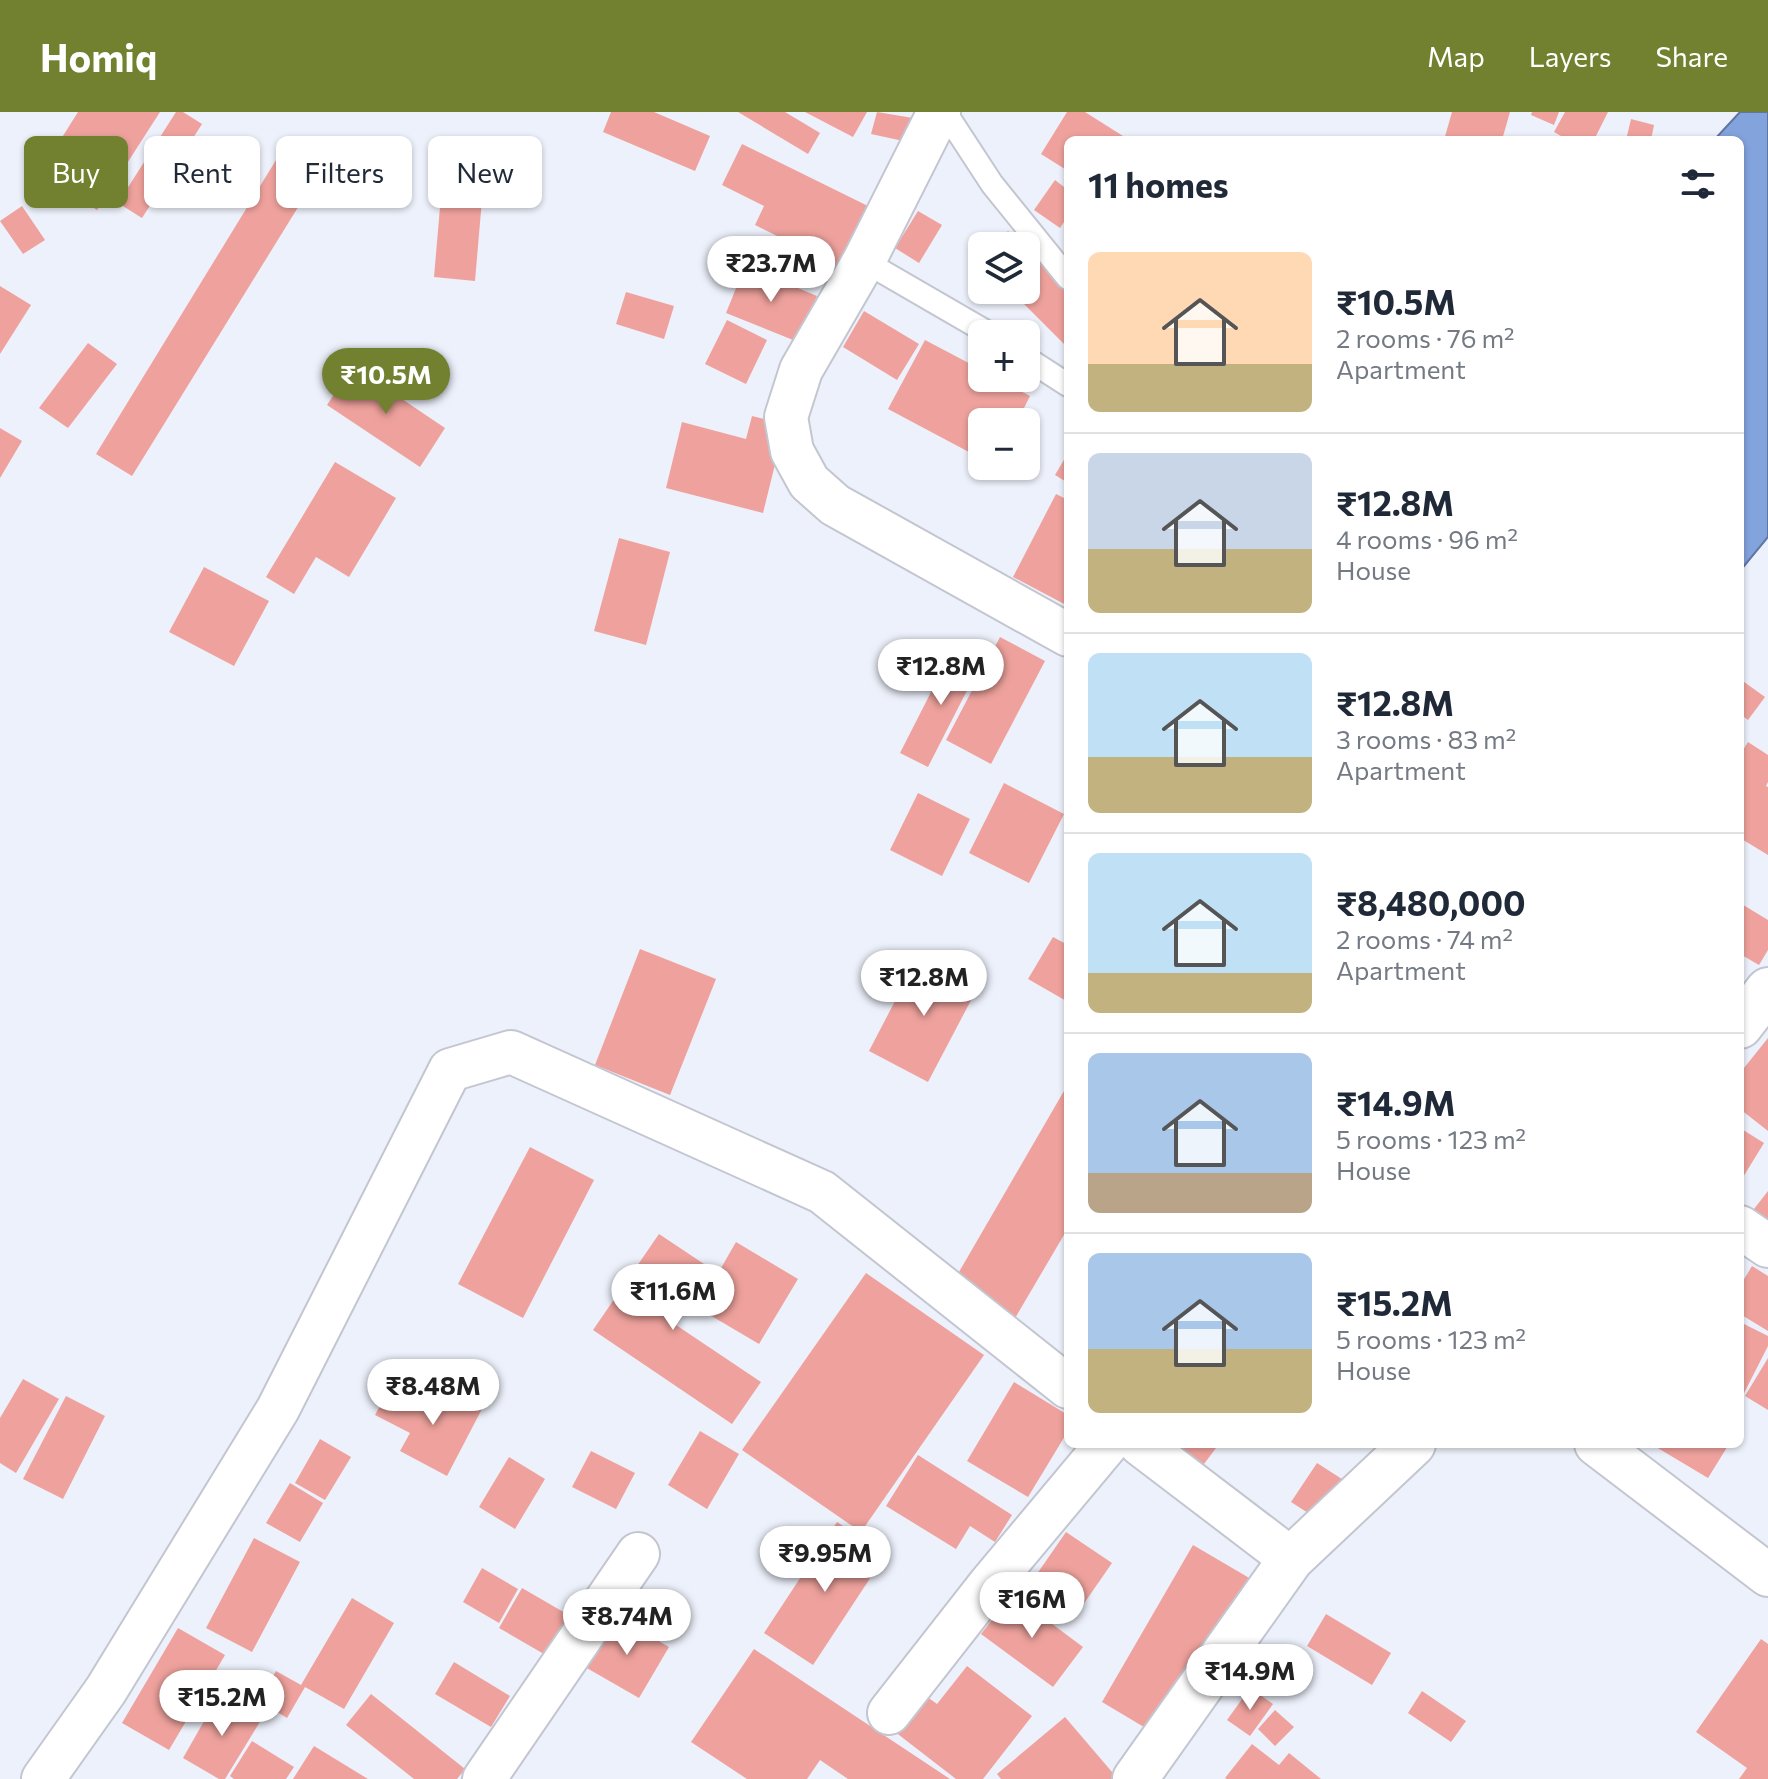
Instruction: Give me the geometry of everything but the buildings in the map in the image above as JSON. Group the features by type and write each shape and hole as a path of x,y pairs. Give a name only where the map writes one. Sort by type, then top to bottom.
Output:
{"street":[{"path":"942,112 864,261 801,370 786,417 792,451 809,482 835,505 1064,633"},
{"path":"1744,1021 1768,990"},
{"path":"43,1779 106,1690 278,1409 450,1070 511,1052 822,1192 1064,1384"},
{"path":"1744,1230 1768,1246"},
{"path":"889,1713 990,1584 1104,1448"},
{"path":"1145,1448 1291,1559"},
{"path":"1135,1779 1291,1559 1409,1448"},
{"path":"1601,1448 1768,1575"},
{"path":"484,1779 638,1554"}],"lane":[{"path":"942,112 992,184 1064,273"},
{"path":"864,261 968,321"},
{"path":"1040,367 1064,382"}],"water":[{"path":"1740,112 1768,112 1768,537 1744,566 1744,136 1718,136"}]}
